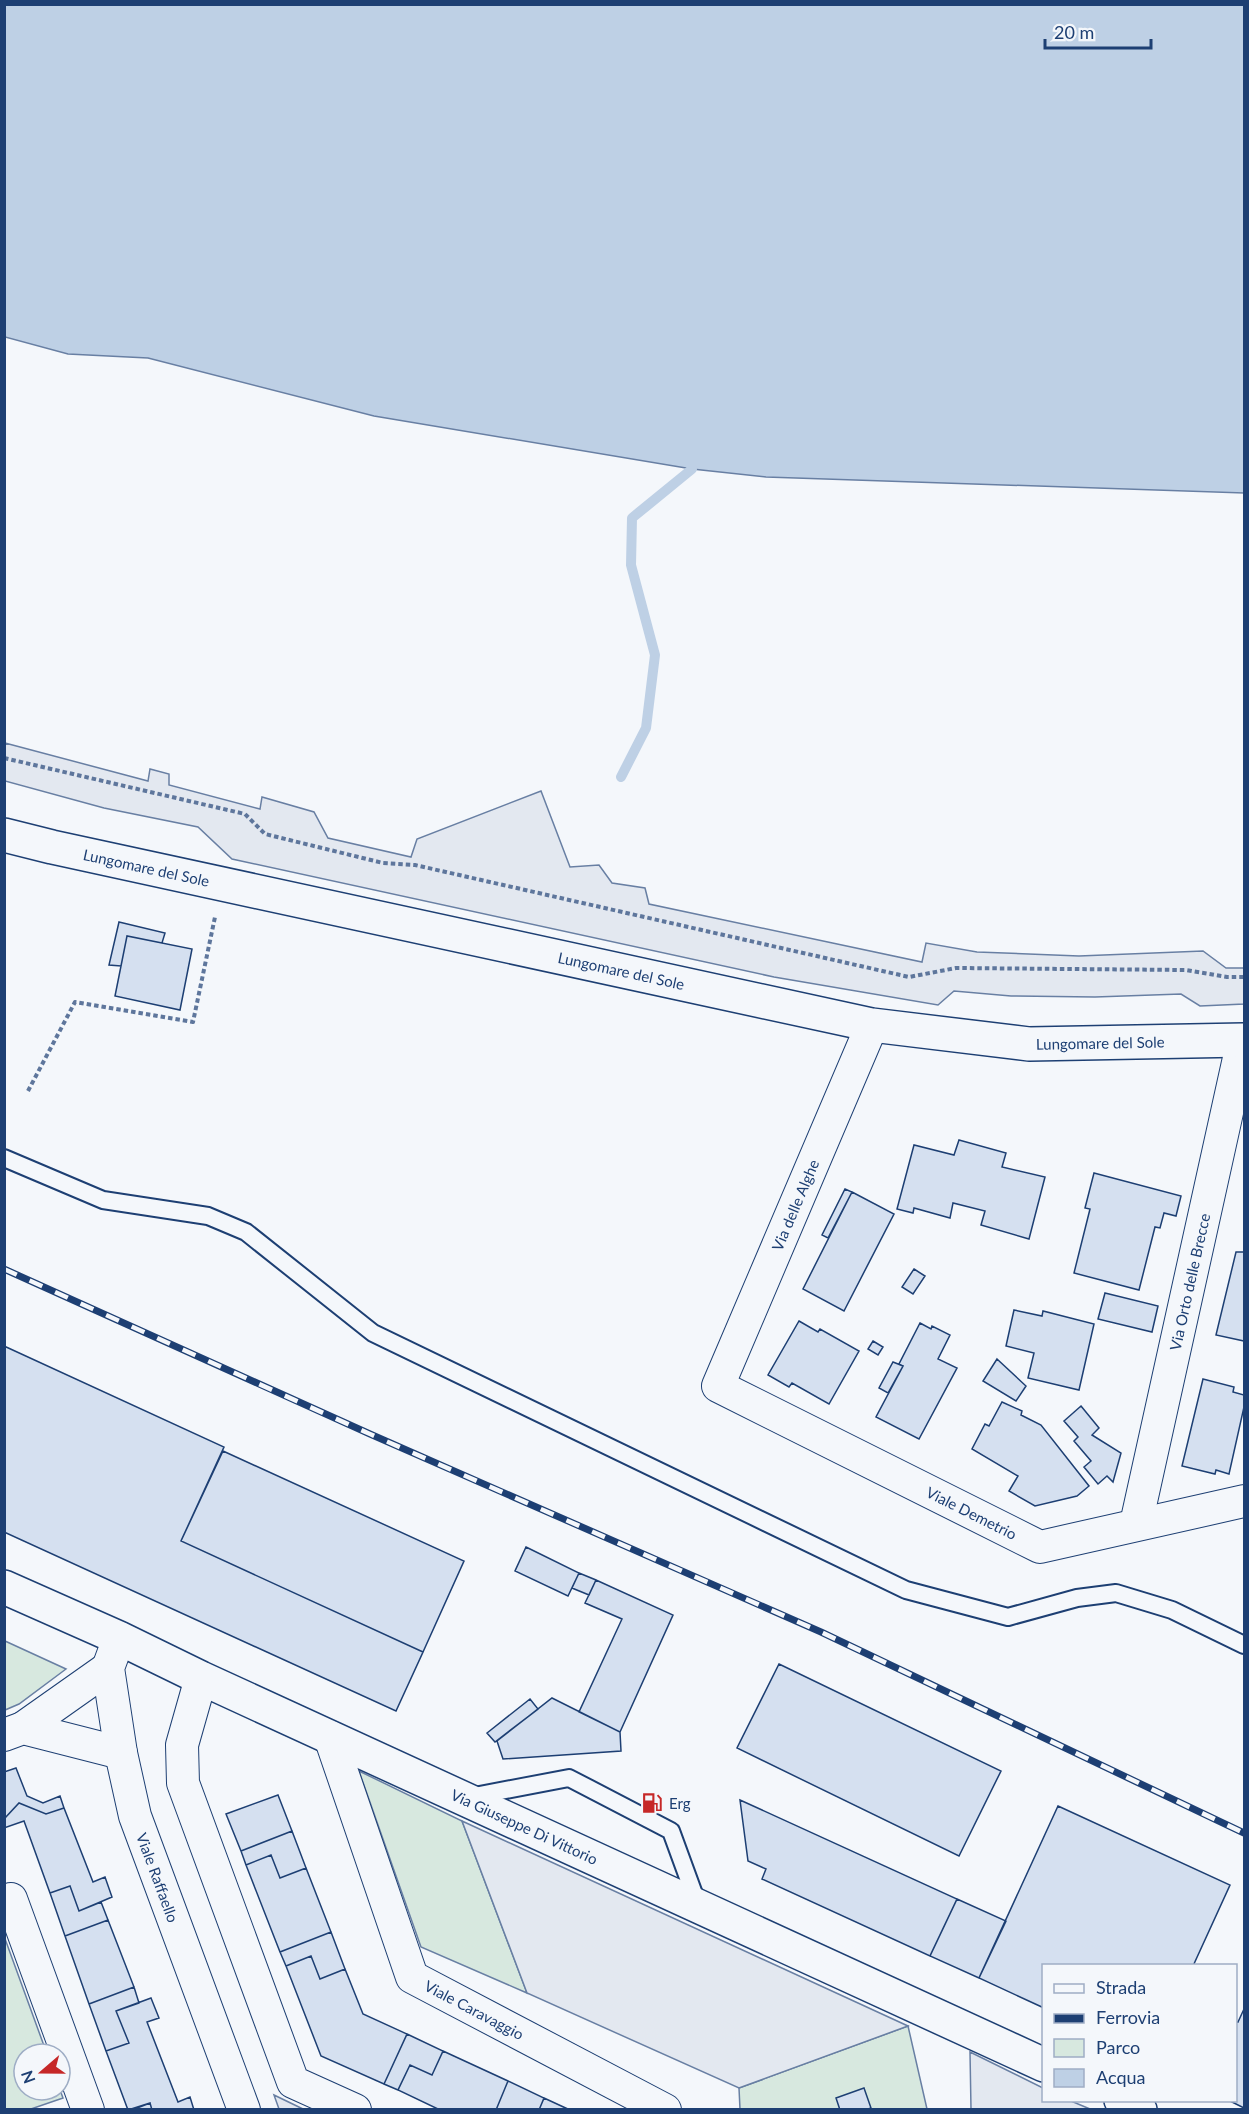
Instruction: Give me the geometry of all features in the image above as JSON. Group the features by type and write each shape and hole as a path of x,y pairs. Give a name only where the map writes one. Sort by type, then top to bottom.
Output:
{"street":[{"name":"Lungomare del Sole","path":"4,835 872,1025 1029,1044 1244,1040"},
{"name":"Via delle Alghe","path":"718,1386 872,1025"},
{"name":"Via Orto delle Brecce","path":"1136,1524 1244,1040"},
{"name":"Viale Demetrio","path":"718,1386 1040,1546 1245,1501"},
{"name":"Via Giuseppe Di Vittorio","path":"4,1587 114,1653 201,1678 1042,2064"},
{"path":"14,1731 114,1653"},
{"name":"Viale Raffaello","path":"114,1653 121,1753 135,1816 244,2109"},
{"path":"201,1678 182,1745 183,1784 293,2082 355,2109"},
{"path":"14,1731 121,1753"},
{"name":"Viale Caravaggio","path":"330,1737 412,1977 665,2109"},
{"path":"4,1902 11,1899 88,2109"},
{"path":"1125,2102 1140,2109"}],"lane":[{"path":"4,1158 103,1200 208,1216 246,1232 373,1333 906,1590 1008,1617 1077,1598 1116,1593 1172,1610 1245,1645"},
{"path":"463,1798 569,1778 671,1831 698,1905"}],"path":[{"path":"4,758 245,814 265,834 383,863 415,866 909,977 967,968 1186,970 1227,977 1245,977"},
{"path":"28,1091 75,1002 193,1022 222,884"}],"green space":[{"path":"5,1641 66,1669 19,1704 5,1710"},
{"path":"359,1771 462,1821 527,1993 421,1947"},
{"path":"4,1936 43,2042 12,2042 12,2102 51,2102 31,2109 5,2109"},
{"path":"908,2026 927,2109 740,2109 739,2088"}],"shaded area":[{"path":"5,743 148,781 150,769 169,774 169,785 260,809 262,797 314,812 328,838 411,857 417,839 541,791 570,867 599,865 612,883 645,888 649,904 922,962 926,943 977,952 1079,956 1203,951 1226,968 1244,968 1244,1004 1200,1006 1181,994 1095,997 1011,996 954,991 938,1005 774,977 232,859 198,827 104,808 5,781"},
{"path":"462,1821 908,2026 739,2088 527,1993"},
{"path":"970,2052 1042,2088 1042,2102 1073,2102 1090,2109 971,2109"},
{"path":"274,2095 303,2109 279,2109"}],"water":[{"path":"4,5 1244,5 1244,493 766,477 692,469 374,416 148,358 68,354 5,337"}],"building":[{"path":"119,922 165,933 162,943 127,936 121,966 109,965"},
{"path":"127,936 192,949 180,1010 115,996"},
{"path":"959,1140 1006,1153 1002,1167 1045,1177 1029,1239 981,1225 985,1211 953,1203 950,1218 914,1208 913,1213 897,1209 914,1145 954,1155"},
{"path":"1094,1173 1181,1196 1176,1216 1164,1213 1160,1228 1155,1227 1139,1290 1074,1273 1090,1209 1085,1208"},
{"path":"845,1189 852,1192 828,1238 822,1235"},
{"path":"852,1192 894,1214 844,1311 803,1289"},
{"path":"1236,1252 1244,1252 1244,1341 1216,1335"},
{"path":"914,1269 925,1276 913,1294 902,1287"},
{"path":"1105,1293 1158,1306 1152,1332 1098,1319"},
{"path":"1014,1310 1042,1316 1043,1311 1094,1324 1079,1390 1028,1378 1034,1353 1006,1346"},
{"path":"799,1321 818,1332 820,1329 859,1351 829,1404 792,1383 789,1387 768,1375"},
{"path":"920,1323 950,1335 938,1359 957,1368 919,1439 876,1417 903,1366 899,1364"},
{"path":"873,1341 883,1347 878,1355 868,1349"},
{"path":"4,1346 224,1447 181,1541 423,1652 396,1711 4,1532"},
{"path":"997,1359 1026,1386 1016,1401 983,1381"},
{"path":"893,1362 903,1366 888,1393 879,1388"},
{"path":"1203,1379 1234,1387 1233,1392 1244,1395 1244,1407 1229,1474 1216,1470 1215,1474 1182,1466"},
{"path":"1002,1402 1022,1411 1021,1415 1041,1425 1089,1486 1077,1496 1035,1506 1009,1491 1018,1476 972,1449 985,1424 989,1426"},
{"path":"1081,1406 1099,1428 1092,1435 1121,1453 1113,1482 1107,1476 1098,1484 1084,1467 1091,1461 1074,1441 1078,1437 1064,1421"},
{"path":"223,1451 464,1561 423,1652 181,1541"},
{"path":"526,1547 579,1573 568,1596 515,1571"},
{"path":"579,1573 596,1580 589,1595 572,1588"},
{"path":"596,1580 673,1615 620,1732 579,1712 622,1619 585,1603"},
{"path":"779,1664 1001,1771 959,1856 737,1748"},
{"path":"552,1698 620,1732 621,1751 503,1759 497,1741"},
{"path":"530,1699 538,1709 495,1742 487,1733"},
{"path":"16,1768 27,1796 43,1803 60,1796 64,1808 46,1814 19,1803 4,1819 4,1772"},
{"path":"278,1795 292,1831 241,1851 226,1814"},
{"path":"740,1800 957,1899 930,1956 762,1879 766,1869 748,1861"},
{"path":"19,1803 46,1814 64,1808 93,1882 105,1877 112,1897 79,1911 70,1886 50,1893 24,1821 4,1828 4,1819"},
{"path":"1058,1806 1230,1885 1194,1964 1042,1964 1042,2007 979,1978"},
{"path":"292,1831 306,1868 280,1878 271,1855 246,1865 241,1851"},
{"path":"271,1855 280,1878 306,1868 331,1932 280,1952 246,1865"},
{"path":"70,1886 79,1911 101,1902 108,1920 65,1936 50,1893"},
{"path":"957,1899 1006,1921 979,1978 930,1956"},
{"path":"108,1920 134,1987 89,2004 65,1936"},
{"path":"331,1932 345,1969 320,1979 311,1956 286,1966 280,1952"},
{"path":"311,1956 320,1979 345,1969 363,2014 407,2034 384,2084 321,2056 286,1966"},
{"path":"134,1987 139,2003 116,2011 129,2043 106,2051 89,2004"},
{"path":"151,1998 159,2018 147,2022 178,2102 190,2097 194,2110 152,2110 150,2103 128,2110 106,2051 129,2043 116,2011"},
{"path":"1244,2009 1244,2108 1232,2102 1237,2102 1238,2022"},
{"path":"407,2034 443,2051 432,2075 410,2065 398,2090 384,2084"},
{"path":"443,2051 508,2081 496,2110 440,2110 398,2090 410,2065 432,2075"},
{"path":"508,2081 544,2098 539,2110 496,2110"},
{"path":"864,2088 871,2108 840,2110 836,2098"},
{"path":"544,2098 570,2110 539,2110"},
{"path":"150,2103 152,2110 132,2110"}],"waterway":[{"path":"621,777 646,728 655,655 631,565 632,518 692,469"}],"railway":[{"path":"4,1269 370,1434 821,1632 1244,1833"}],"place":[{"name":"Erg","path":"652,1803"}]}
